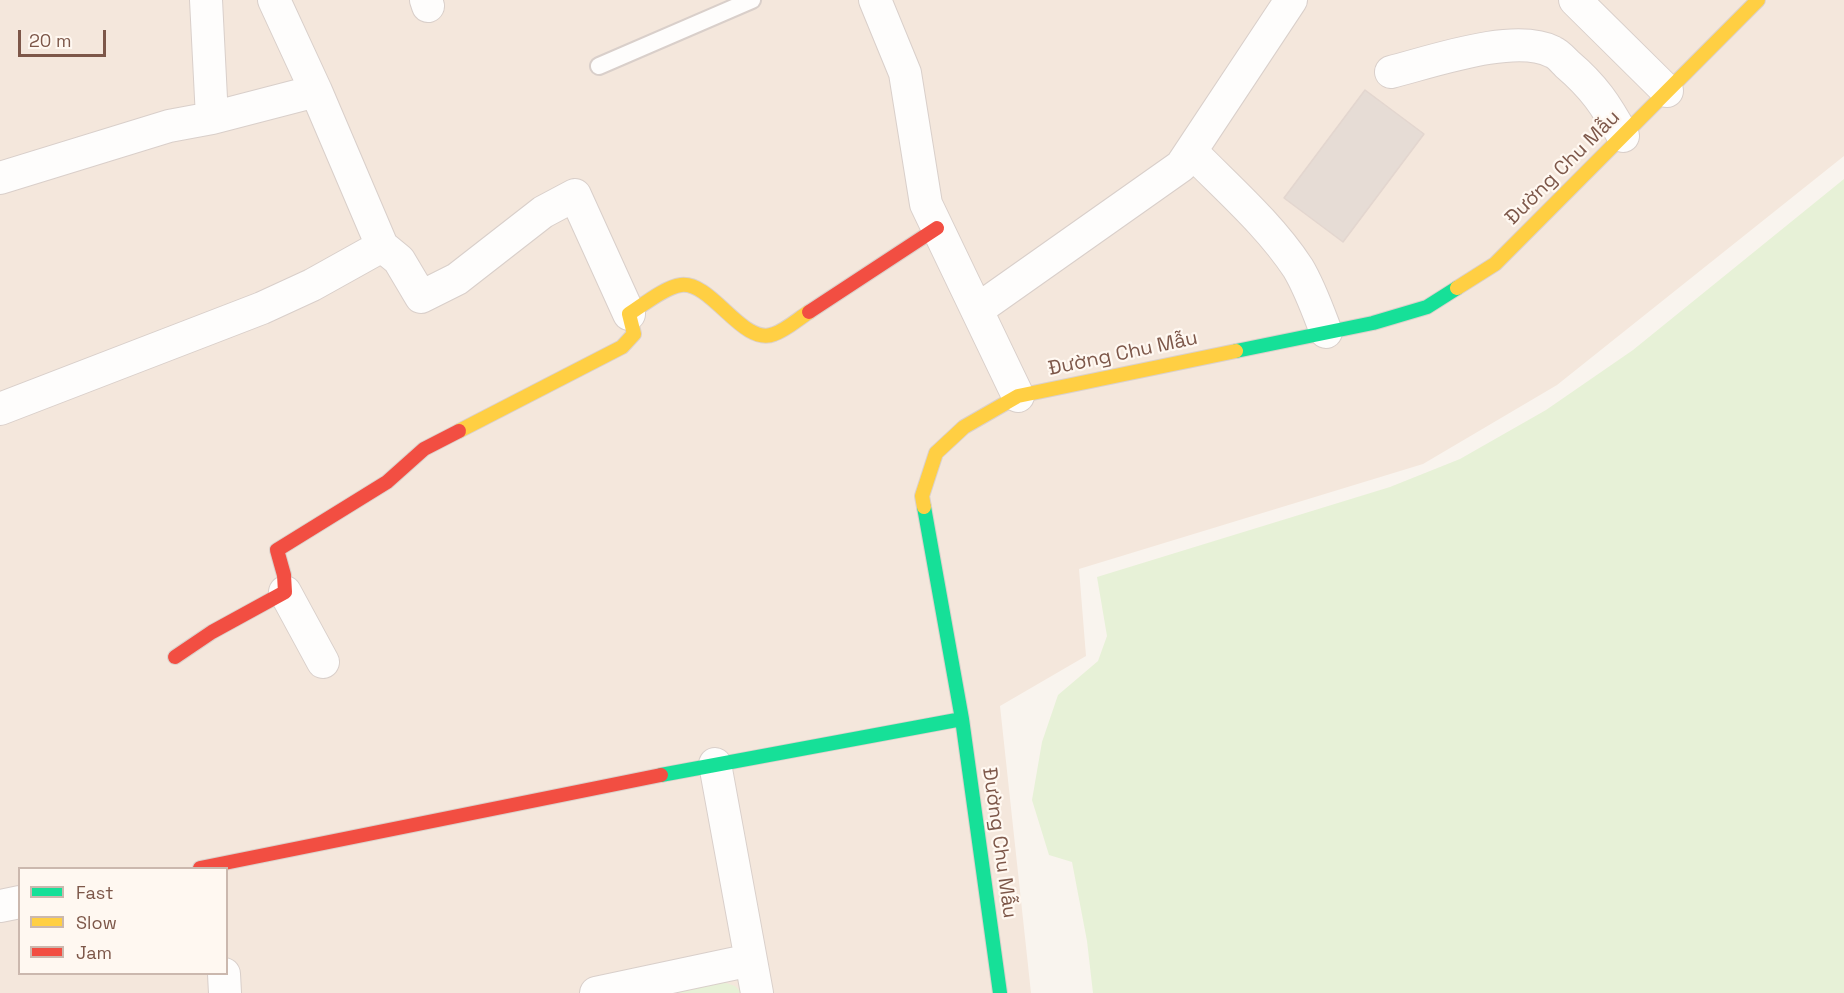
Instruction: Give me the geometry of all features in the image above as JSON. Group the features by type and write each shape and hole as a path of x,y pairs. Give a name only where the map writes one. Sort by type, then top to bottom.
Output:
{"street":[{"path":"206,0 212,118"},
{"path":"274,0 316,91 382,246 399,260 421,297 458,279 543,212 575,195 629,314 634,334 622,347 424,448 387,482 277,550 284,575 285,592 323,662"},
{"path":"875,0 904,73 926,204 1018,396"},
{"path":"977,310 1181,166 1291,0"},
{"path":"1575,0 1667,91"},
{"name":"Đường Chu Mẫu","path":"1000,993 962,719 922,496 936,453 964,427 1018,396 1373,322 1427,307 1495,264 1758,0"},
{"path":"1391,72 1464,53 1523,44 1553,52 1581,76 1605,103 1623,136"},
{"path":"0,178 169,126 212,118 316,91"},
{"path":"1191,151 1246,206 1298,269 1317,307 1326,332"},
{"path":"629,314 658,295 680,285 696,286 735,320 758,334 773,335 938,228"},
{"path":"0,409 262,308 312,285 382,246"},
{"path":"175,657 212,632 285,592"},
{"path":"217,867 715,764 962,719"},
{"path":"715,764 757,993"},
{"path":"0,906 18,902"},
{"path":"596,993 751,960"},
{"path":"224,975 225,993"}],"lane":[{"path":"599,66 752,0"}],"shaded area":[{"path":"0,0 1844,0 1844,156 1557,385 1423,464 1079,569 1086,656 1000,706 1031,993 0,993"}],"green space":[{"path":"1844,179 1844,993 1093,993 1087,941 1072,862 1049,855 1032,800 1042,742 1058,695 1098,661 1107,636 1097,577 1390,487 1460,459 1546,410 1633,350"},
{"path":"723,982 735,986 742,993 660,993"}],"building":[{"path":"1365,90 1424,134 1343,242 1284,198"}],"traffic: fast":[{"path":"1236,351 1373,323 1427,307 1457,288"},
{"path":"924,507 962,719 1000,993"},
{"path":"661,775 962,719"}],"traffic: slow":[{"path":"1457,288 1495,264 1758,0"},
{"path":"459,431 622,347 634,334 629,314 675,286 693,286 716,302 739,323 762,335 774,334 809,312"},
{"path":"924,507 922,496 936,453 964,427 1018,396 1236,351"}],"traffic: jam":[{"path":"809,312 937,228"},
{"path":"175,657 212,632 285,592 284,575 277,550 387,482 424,449 459,431"},
{"path":"205,867 661,775"}]}
